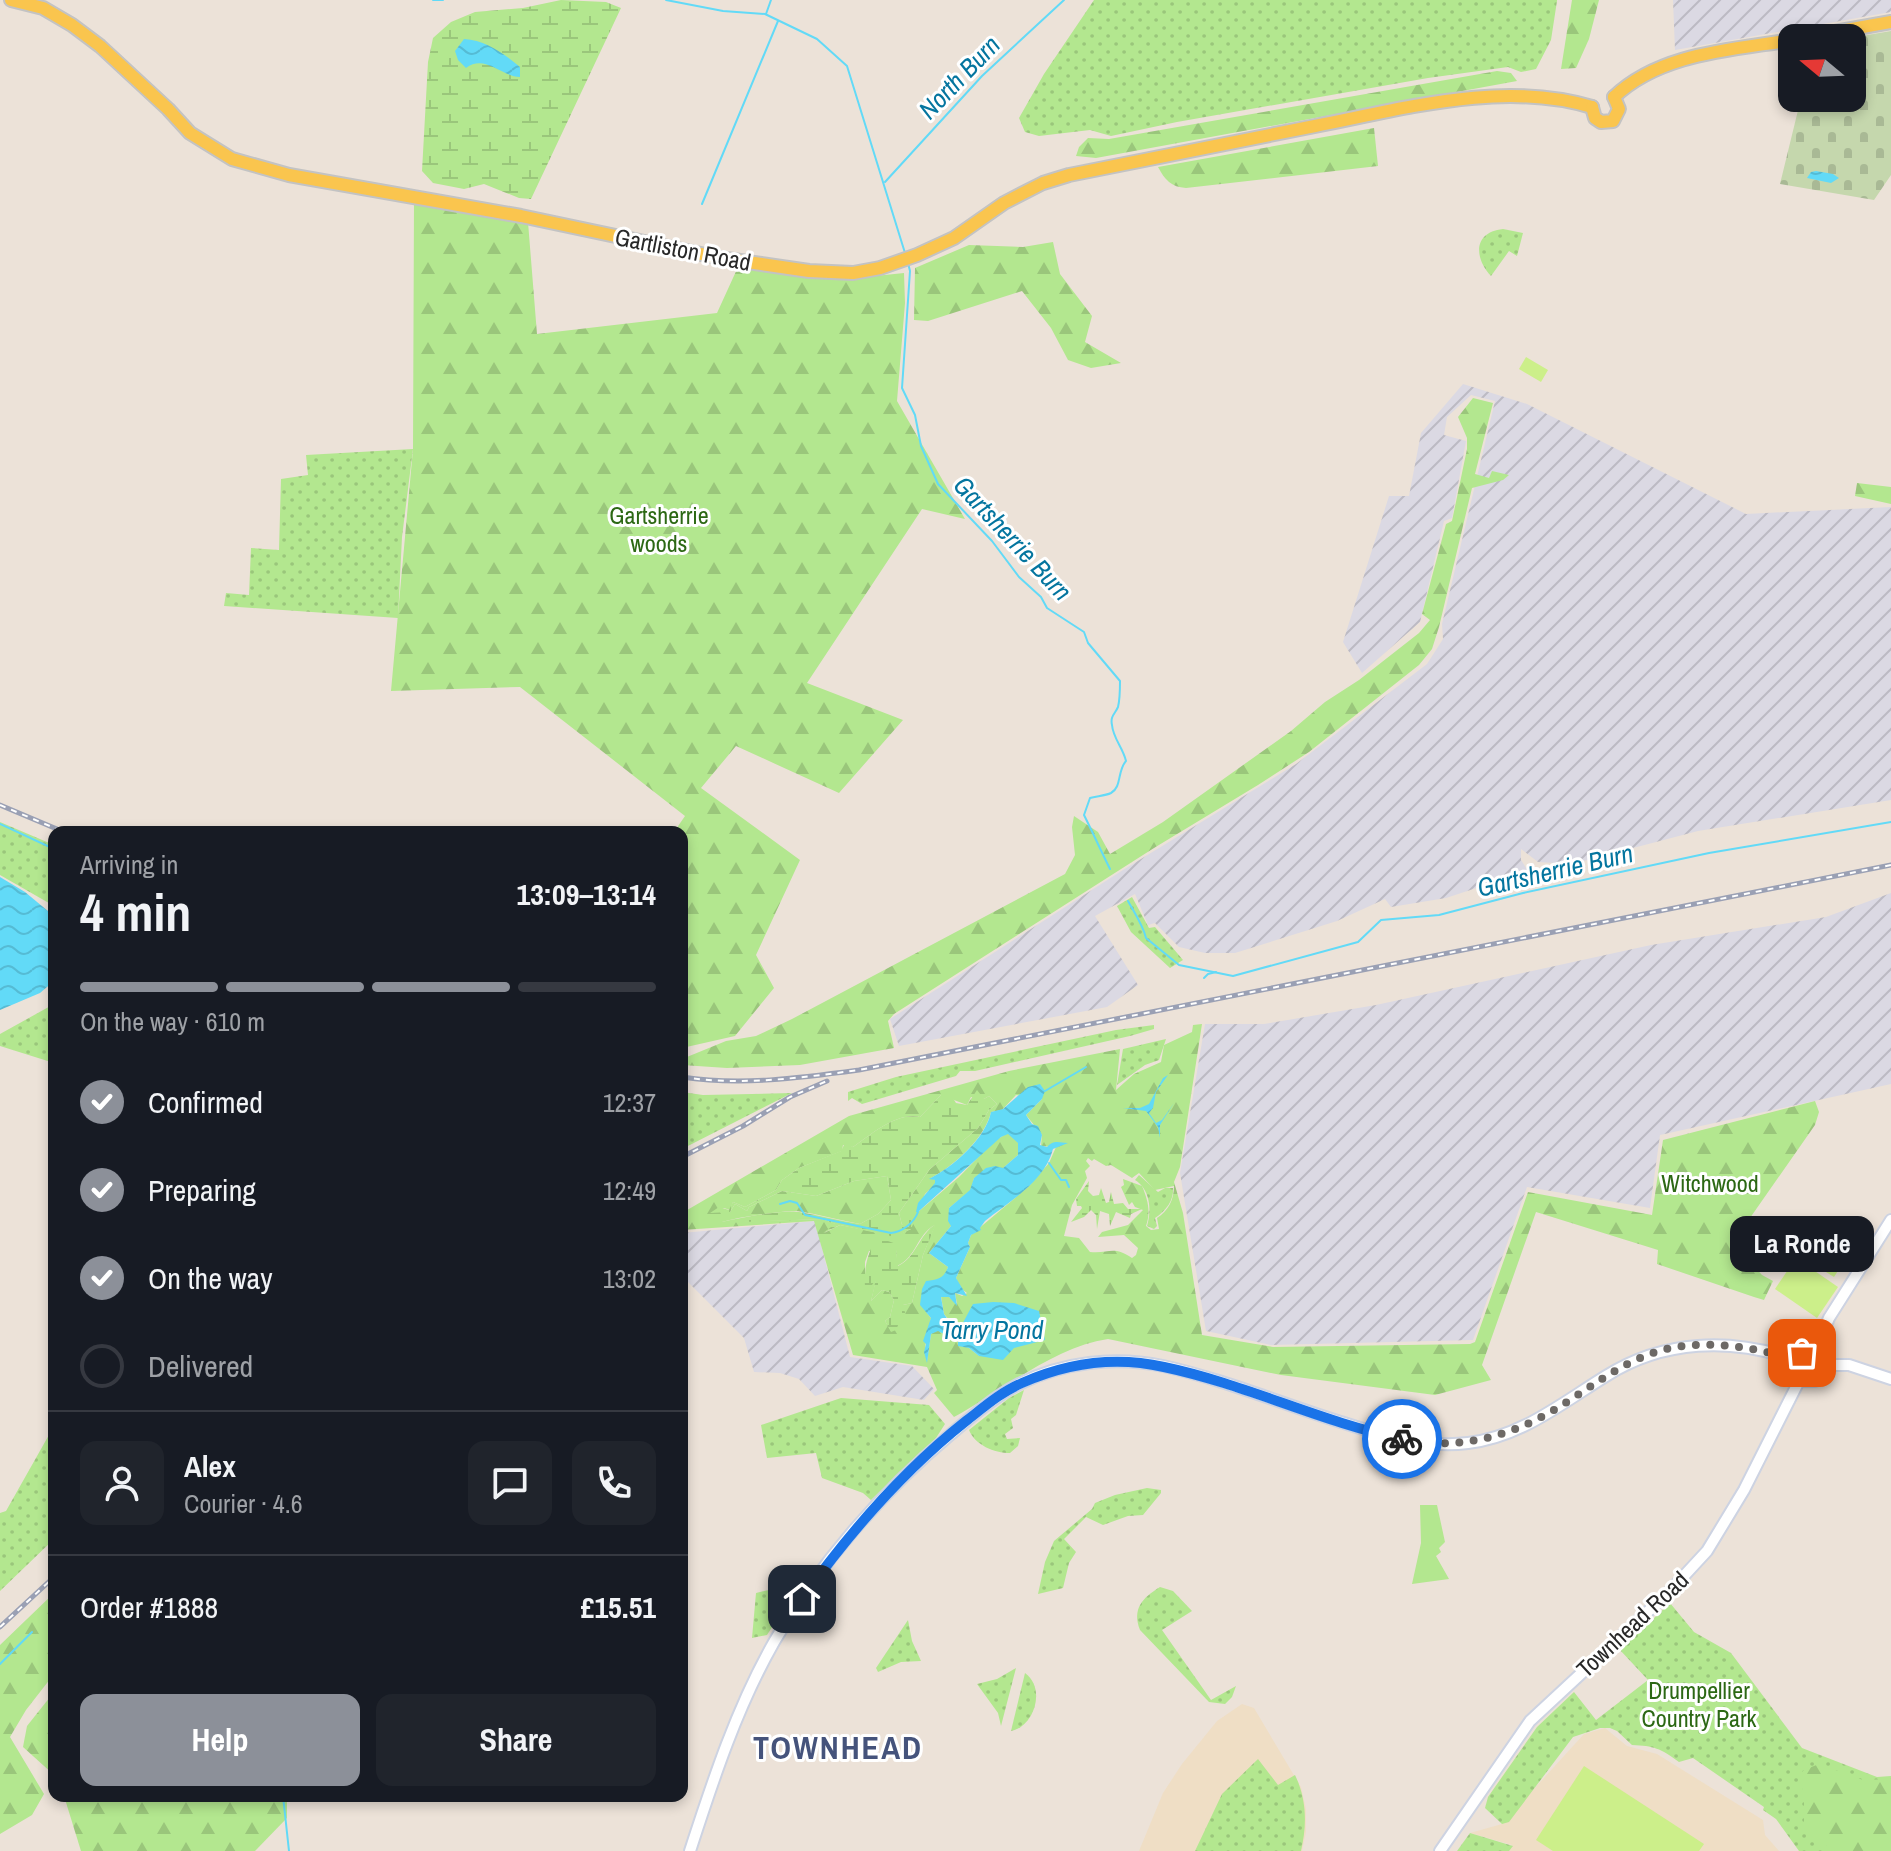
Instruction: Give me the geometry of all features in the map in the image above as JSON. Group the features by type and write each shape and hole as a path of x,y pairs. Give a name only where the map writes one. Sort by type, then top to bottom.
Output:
{"main road":[{"name":"Gartliston Road","path":"11,0 43,8 72,25 100,46 190,133 232,159 289,175 521,216 720,258 809,271 853,273 917,255 954,238 1004,203 1043,183 1069,175 1387,112 1474,98 1540,97 1592,107"},
{"path":"1866,26 1891,22"},
{"path":"1614,97 1629,82 1676,61 1778,43"},
{"path":"1602,95 1614,97 1619,109 1613,121 1608,123 1595,118 1592,107 1595,99 1602,95"}],"street":[{"path":"1816,1349 1829,1318 1891,1220"},
{"path":"690,1851 742,1706 774,1643 802,1599 862,1522 900,1482 993,1399 1019,1384 1043,1374 1084,1364 1137,1362 1188,1373 1385,1436 1440,1444 1469,1443 1528,1425 1623,1366 1658,1351 1690,1345 1742,1348 1795,1360"},
{"path":"1807,1350 1826,1353 1830,1365 1820,1379 1810,1382 1799,1381 1792,1373 1795,1360 1807,1350"},
{"path":"1830,1365 1849,1365 1891,1379"},
{"name":"Townhead Road","path":"1440,1851 1530,1721 1670,1591 1707,1551 1744,1490 1799,1381"}],"shaded area":[{"path":"1673,0 1891,0 1891,12 1823,24 1778,24 1778,32 1675,50"},
{"path":"1463,384 1527,404 1746,514 1891,507 1891,800 1698,831 1572,864 1538,862 1521,849 1521,860 1528,871 1446,898 1391,907 1385,899 1337,921 1235,953 1205,953 1179,947 1155,923 1148,925 1135,894 1095,916 1138,985 1107,1007 899,1046 890,1019 1296,764 1427,664 1443,639 1442,624 1495,401 1471,395 1447,417 1444,435 1466,441 1452,518 1444,521 1420,622 1362,673 1343,642 1389,496 1409,496 1421,433"},
{"path":"1891,893 1891,1084 1660,1135 1650,1208 1527,1187 1473,1340 1271,1345 1206,1331 1180,1173 1205,1024 1264,1024 1376,1005 1651,945 1826,917"},
{"path":"815,1221 850,1357 912,1366 934,1389 924,1400 843,1387 815,1396 799,1379 780,1373 754,1372 744,1338 688,1282 688,1232"},
{"path":"1242,1704 1254,1708 1301,1787 1306,1809 1302,1851 1139,1851 1163,1793 1182,1764 1217,1721"},
{"path":"1605,1728 1627,1746 1657,1754 1763,1820 1765,1835 1779,1851 1509,1851 1512,1845 1470,1833 1502,1824 1584,1734"}],"green space":[{"path":"561,0 606,2 621,8 531,199 519,198 484,184 464,189 433,183 422,171 428,62 433,38 451,22 475,12 523,8"},
{"path":"1094,0 1557,1 1551,40 1536,69 1521,72 1508,67 1428,78 1111,136 1090,130 1039,136 1025,132 1019,118 1044,74"},
{"path":"1572,0 1599,0 1589,39 1576,68 1561,69"},
{"path":"1891,31 1891,175 1874,200 1780,184 1798,112 1866,112 1866,35"},
{"path":"1497,71 1511,73 1517,81 1096,158 1076,156 1079,147 1088,138 1109,139"},
{"path":"1374,128 1378,166 1186,188 1169,182 1158,167"},
{"name":"Gartsherrie woods","path":"414,201 528,222 537,334 717,313 738,267 846,279 904,273 905,303 897,401 965,519 922,509 807,683 903,720 839,793 736,746 701,788 800,860 756,955 774,988 735,1036 688,1047 688,826 678,826 685,816 520,687 391,691 413,449"},
{"path":"1503,229 1523,233 1517,256 1509,251 1491,276 1481,261 1479,247 1486,235"},
{"path":"1053,242 1060,274 1092,316 1085,342 1121,363 1091,368 1068,360 1051,328 1022,291 928,321 914,320 915,268 969,245 1023,247"},
{"path":"1526,357 1548,370 1541,382 1519,369"},
{"path":"1473,398 1493,403 1475,474 1489,478 1492,471 1509,475 1503,480 1472,488 1439,627 1432,649 1419,665 1309,752 894,1014 888,1021 894,1048 800,1065 727,1068 688,1065 688,1057 726,1041 756,1036 792,1019 1065,874 1075,855 1074,816 1098,832 1110,854 1163,822 1291,731 1419,633 1430,620 1422,614 1446,524 1452,521 1467,449 1467,438 1458,417"},
{"path":"413,449 402,537 398,618 224,606 226,593 249,595 251,548 279,550 281,479 308,475 306,455"},
{"path":"1857,483 1891,487 1891,504 1855,496"},
{"path":"0,822 48,842 48,903 0,875"},
{"path":"1132,897 1149,928 1155,927 1183,960 1170,968 1131,932 1117,906"},
{"path":"48,1007 48,1061 0,1046 0,1034"},
{"name":"Witchwood","path":"1202,1024 1180,1167 1174,1182 1183,1213 1202,1335 1273,1347 1470,1344 1475,1342 1528,1192 1652,1215 1663,1140 1815,1101 1819,1112 1815,1125 1743,1228 1738,1249 1762,1275 1773,1281 1764,1300 1657,1264 1658,1250 1536,1212 1482,1365 1491,1380 1435,1395 1281,1375 1108,1339 1048,1360 954,1417 934,1393 937,1390 927,1367 853,1355 814,1221 688,1230 688,1210 849,1116 1009,1071 1120,1049 1116,1090 1134,1074 1161,1062 1164,1045 1192,1032 1193,1025","holes":["941,1095 967,1105 971,1097 984,1099 989,1096 997,1104 989,1110 978,1128 929,1170 899,1213 902,1225 909,1222 911,1229 895,1236 840,1225 824,1233 836,1224 822,1219 722,1222 797,1211 860,1224 878,1214 891,1200 887,1176 854,1181 816,1196 782,1191 749,1207 747,1211 735,1204 730,1212 714,1212 724,1208 730,1210 733,1202 745,1207 776,1190 782,1180 799,1168 842,1151 843,1145 853,1147 893,1121 920,1117","1016,1095 1042,1099 1026,1115 1042,1135 1041,1146 1056,1147 1049,1163 1028,1187 971,1235 970,1247 956,1278 960,1288 967,1293 962,1296 955,1293 957,1304 949,1297 941,1296 944,1314 950,1321 931,1334 927,1361 926,1345 931,1318 926,1312 937,1281 945,1276 948,1267 929,1253 951,1226 949,1208 971,1190 974,1178 1003,1168 1018,1155 1019,1143 1008,1133 994,1141 959,1177 918,1212 925,1194 936,1183 931,1178 967,1150 982,1132 991,1112 1002,1110","1088,1158 1106,1166 1111,1165 1132,1178 1139,1173 1155,1190 1174,1186 1170,1205 1157,1218 1159,1229 1151,1230 1146,1226 1148,1206 1142,1186 1123,1179 1124,1185 1121,1187 1129,1205 1132,1202 1143,1210 1128,1225 1102,1232 1098,1237 1124,1235 1138,1248 1132,1258 1115,1251 1090,1252 1079,1238 1064,1236 1072,1205 1087,1178","935,1225 923,1255 912,1303 903,1305 891,1331 885,1321 890,1317 894,1300 889,1292 882,1290 871,1301 877,1277 865,1287 865,1262 869,1251 896,1250 897,1266 908,1257","966,1320 979,1356 969,1348 958,1332"]},
{"path":"1154,1025 1154,1029 1130,1036 975,1071 960,1071 956,1076 862,1104 852,1098 848,1101 848,1092 896,1077 1116,1030"},
{"path":"1166,1039 1159,1060 1145,1065 1117,1085 1123,1049"},
{"path":"977,1090 984,1099 989,1096 997,1104 989,1110 978,1128 929,1170 899,1213 902,1225 918,1213 911,1229 895,1237 840,1225 823,1233 835,1224 822,1219 718,1223 792,1211 860,1224 878,1214 891,1200 887,1176 854,1181 816,1196 782,1191 749,1207 747,1211 735,1204 730,1212 710,1213 719,1207 729,1210 733,1202 745,1207 776,1190 782,1180 799,1168 841,1151 845,1143 853,1147 893,1121 920,1117 941,1095 951,1095 956,1103 967,1105"},
{"path":"688,1093 792,1093 688,1146"},
{"path":"1139,1175 1158,1192 1173,1188 1168,1205 1155,1218 1157,1226 1154,1229 1147,1226 1148,1200 1144,1189 1135,1180"},
{"path":"1089,1181 1088,1191 1093,1196 1099,1195 1101,1188 1106,1203 1111,1192 1114,1204 1123,1203 1128,1209 1142,1209 1131,1214 1130,1218 1116,1212 1110,1226 1109,1214 1100,1211 1097,1229 1096,1215 1091,1210 1084,1217 1071,1222 1082,1208 1077,1206 1076,1199"},
{"path":"1821,1217 1857,1241 1834,1277 1797,1254"},
{"path":"936,1224 923,1255 912,1303 903,1305 907,1320 891,1332 885,1321 890,1317 894,1300 889,1292 882,1290 871,1301 876,1279 870,1288 865,1287 871,1250 877,1237 899,1245 896,1250 898,1266"},
{"path":"1796,1258 1838,1287 1817,1318 1775,1289"},
{"path":"1024,1390 1016,1415 1011,1419 1013,1428 1005,1434 1007,1439 1020,1438 1018,1446 1010,1453 1004,1453 976,1440 969,1430"},
{"path":"841,1398 929,1405 945,1424 936,1438 871,1500 863,1493 822,1478 816,1453 767,1458 761,1425"},
{"path":"48,1437 48,1545 0,1591 0,1513 6,1511"},
{"path":"1147,1488 1161,1490 1161,1493 1143,1515 1128,1516 1103,1525 1086,1517 1064,1539 1076,1552 1069,1563 1063,1588 1038,1594 1045,1562 1054,1541 1095,1503"},
{"path":"1420,1505 1437,1505 1445,1542 1436,1556 1449,1579 1412,1584 1421,1543"},
{"path":"1160,1587 1173,1591 1192,1611 1162,1630 1211,1700 1236,1686 1225,1704 1209,1702 1140,1630 1137,1616 1140,1605"},
{"path":"773,1589 790,1599 767,1635 752,1638 756,1593"},
{"path":"48,1599 48,1682 10,1737 44,1794 32,1815 0,1834 0,1645"},
{"name":"Drumpellier Country Park","path":"1670,1603 1694,1632 1731,1653 1802,1748 1877,1777 1891,1776 1891,1851 1799,1851 1776,1819 1763,1810 1764,1807 1693,1758 1679,1762 1657,1749 1632,1745 1610,1728 1573,1737 1509,1822 1502,1824 1485,1808 1488,1797 1537,1727 1574,1692 1596,1720 1648,1680 1620,1650"},
{"path":"908,1620 912,1641 921,1661 901,1662 878,1672 876,1668"},
{"path":"1016,1668 1001,1726 998,1713 977,1684 997,1679"},
{"path":"1025,1673 1035,1688 1035,1706 1026,1722 1011,1731"},
{"path":"48,1700 48,1770 23,1747 27,1726"},
{"path":"1258,1759 1278,1785 1295,1775 1305,1813 1301,1851 1195,1851 1222,1794"},
{"path":"1819,1764 1863,1780 1891,1779 1891,1851 1835,1851 1807,1833 1804,1793 1799,1775"},
{"path":"1584,1766 1704,1844 1699,1851 1553,1851 1536,1840"},
{"path":"66,1802 287,1802 287,1818 255,1851 81,1851"},
{"path":"1470,1833 1513,1846 1509,1851 1457,1851"}],"water":[{"path":"464,39 480,42 501,53 520,67 520,77 480,63 466,68 455,51"},
{"path":"1816,171 1839,178 1831,183 1807,178"},
{"path":"0,877 48,911 48,986 40,993 0,1010"},
{"path":"1168,1075 1156,1092 1149,1113 1156,1123 1162,1120 1174,1103 1160,1125 1160,1138 1158,1127 1146,1111 1123,1108 1140,1108 1149,1104 1163,1078"},
{"path":"1040,1084 1045,1091 1042,1099 1026,1115 1032,1124 1038,1126 1042,1135 1040,1145 1047,1147 1055,1142 1068,1143 1053,1149 1035,1181 985,1221 981,1230 971,1235 970,1247 956,1278 967,1296 955,1293 957,1306 949,1297 941,1297 944,1314 951,1324 944,1334 938,1331 931,1334 927,1363 924,1352 926,1344 923,1341 931,1318 920,1305 922,1289 926,1281 940,1278 948,1267 929,1253 951,1226 948,1221 949,1208 970,1190 974,1178 986,1168 1003,1168 1018,1155 1018,1143 1008,1134 1001,1137 916,1212 918,1203 935,1183 935,1180 929,1179 948,1167 976,1141 991,1112 1003,1109 1028,1087"},
{"name":"Tarry Pond","path":"1014,1303 1039,1311 1045,1340 1014,1348 1003,1360 979,1356 969,1348 958,1346 958,1332 973,1304"}],"waterway":[{"path":"433,0 443,0"},
{"name":"Gartsherrie Burn","path":"666,0 723,11 765,14 817,39 847,66 905,253"},
{"name":"Gartsherrie Burn","path":"766,14 771,0"},
{"name":"North Burn","path":"885,182 982,76 1064,0"},
{"path":"702,204 778,21"},
{"name":"Gartsherrie Burn","path":"908,263 902,388 915,415 921,446 938,484 992,541 1047,608 1084,632 1088,643 1120,681 1119,704 1112,722 1126,761 1114,790 1090,798 1084,815 1110,869"},
{"name":"Gartsherrie Burn","path":"1128,901 1146,938 1179,965 1233,976 1358,942 1381,920 1439,915 1523,893 1709,853 1891,822"},
{"path":"0,824 48,846"},
{"name":"Gartsherrie Burn","path":"1204,978 1216,972"},
{"path":"1045,1091 1086,1067"},
{"path":"1049,1163 1069,1187"},
{"path":"780,1204 790,1201 797,1203 805,1215 891,1233 907,1226 918,1212"},
{"path":"0,1664 32,1632"},
{"path":"284,1802 289,1851"}],"railway":[{"path":"0,805 50,826"},
{"path":"688,1078 748,1081 859,1070 1891,865"},
{"path":"688,1154 743,1126 790,1097 827,1081"},
{"path":"0,1627 48,1583"}],"way so far":[{"path":"1402,1439 1440,1444 1469,1443 1506,1434 1566,1403 1623,1366 1658,1351 1690,1345 1742,1348 1795,1360 1802,1353"}],"place":[{"name":"La Ronde","path":"1802,1353"}],"district":[{"name":"TOWNHEAD","path":"838,1747"}],"route":[{"path":"802,1599 862,1522 936,1446 993,1399 1019,1384 1065,1368 1104,1361 1164,1367 1402,1439"}]}
